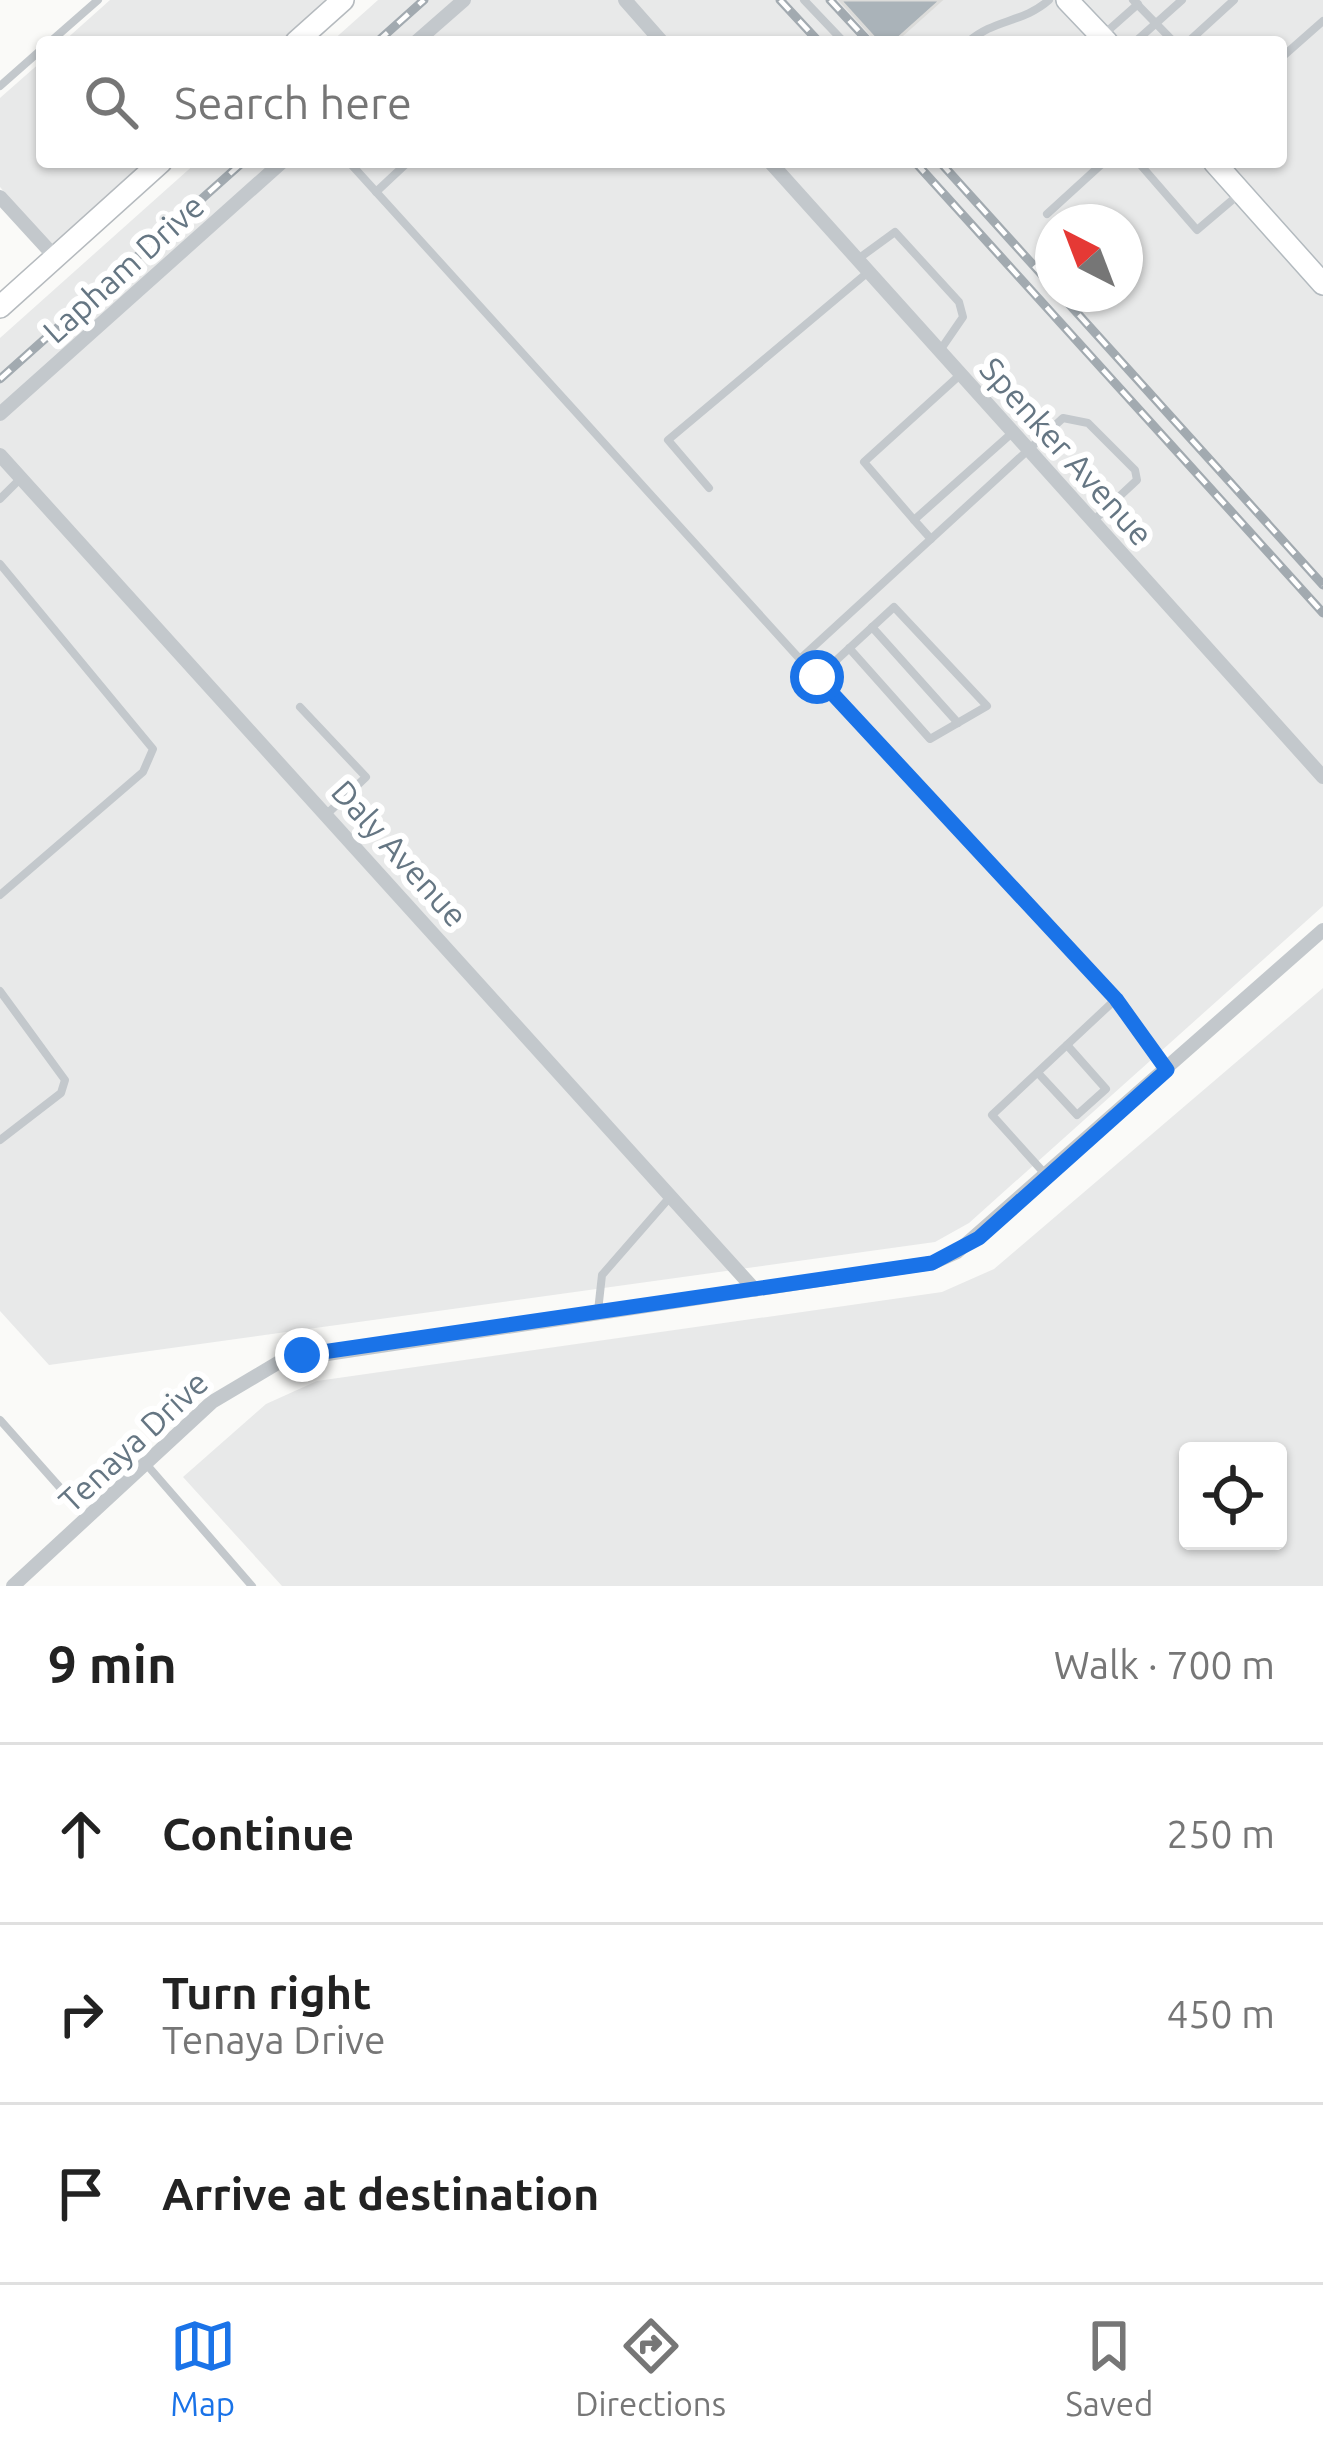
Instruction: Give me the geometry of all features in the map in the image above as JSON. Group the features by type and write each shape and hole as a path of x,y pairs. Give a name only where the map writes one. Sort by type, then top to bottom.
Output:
{"main road":[{"path":"303,36 343,0"},
{"path":"1067,0 1101,36"},
{"path":"0,307 154,168"},
{"path":"1219,168 1323,284"}],"street":[{"path":"423,36 464,0"},
{"path":"625,0 657,36"},
{"name":"Lapham Drive","path":"0,414 275,168"},
{"name":"Spenker Avenue","path":"775,168 1323,777"},
{"path":"0,197 55,257"},
{"name":"Daly Avenue","path":"0,455 755,1290"},
{"name":"Tenaya Drive","path":"17,1585 234,1385 281,1361 932,1263 979,1238 1323,930"}],"lane":[{"path":"57,36 98,0"},
{"path":"804,0 838,36"},
{"path":"975,36 990,23 1028,18 1049,0"},
{"path":"1142,36 1182,0"},
{"path":"1195,36 1234,0"},
{"path":"1107,36 1136,2 1168,36"},
{"path":"1287,53 1323,21"},
{"path":"0,86 36,54"},
{"path":"355,168 1116,999 1167,1070"},
{"path":"376,191 400,168"},
{"path":"1058,204 1097,168"},
{"path":"1143,168 1197,230 1241,192"},
{"path":"709,488 668,440 896,232 959,302 963,317 939,350"},
{"path":"931,539 864,462 961,374"},
{"path":"800,659 1063,418 1076,417 1135,470 1137,480 1093,521"},
{"path":"914,520 1013,432"},
{"path":"0,499 21,478"},
{"path":"0,564 153,749 143,772 0,895"},
{"path":"817,677 894,607 987,706 930,739 849,648"},
{"path":"872,627 958,722"},
{"path":"300,707 366,777 328,813"},
{"path":"0,991 56,1062 65,1087 0,1140"},
{"path":"1046,1177 992,1115 1116,999"},
{"path":"1037,1072 1077,1115 1106,1089 1067,1045"},
{"path":"598,1312 602,1275 671,1196"},
{"path":"0,1420 88,1520"},
{"path":"146,1464 252,1586"}],"shaded area":[{"path":"110,0 329,0 289,36 70,36"},
{"path":"378,0 1323,0 1323,906 969,1223 935,1242 49,1365 0,1311 0,338 190,168 1287,168 1287,36 338,36"},
{"path":"36,66 36,168 140,168 52,246 0,187 0,98"},
{"path":"1323,988 1323,1586 282,1586 183,1477 266,1404 317,1381 942,1292 994,1269"}],"building":[{"path":"840,0 941,0 901,36 873,36"}],"railway":[{"path":"384,36 424,0"},
{"path":"780,0 813,36"},
{"path":"830,0 863,36"},
{"path":"0,379 236,168"},
{"path":"920,168 1323,613"},
{"path":"945,168 1035,267"},
{"path":"1076,312 1323,585"}],"route":[{"path":"302,1355 932,1263 979,1238 1167,1070 1116,999 817,677"}]}
